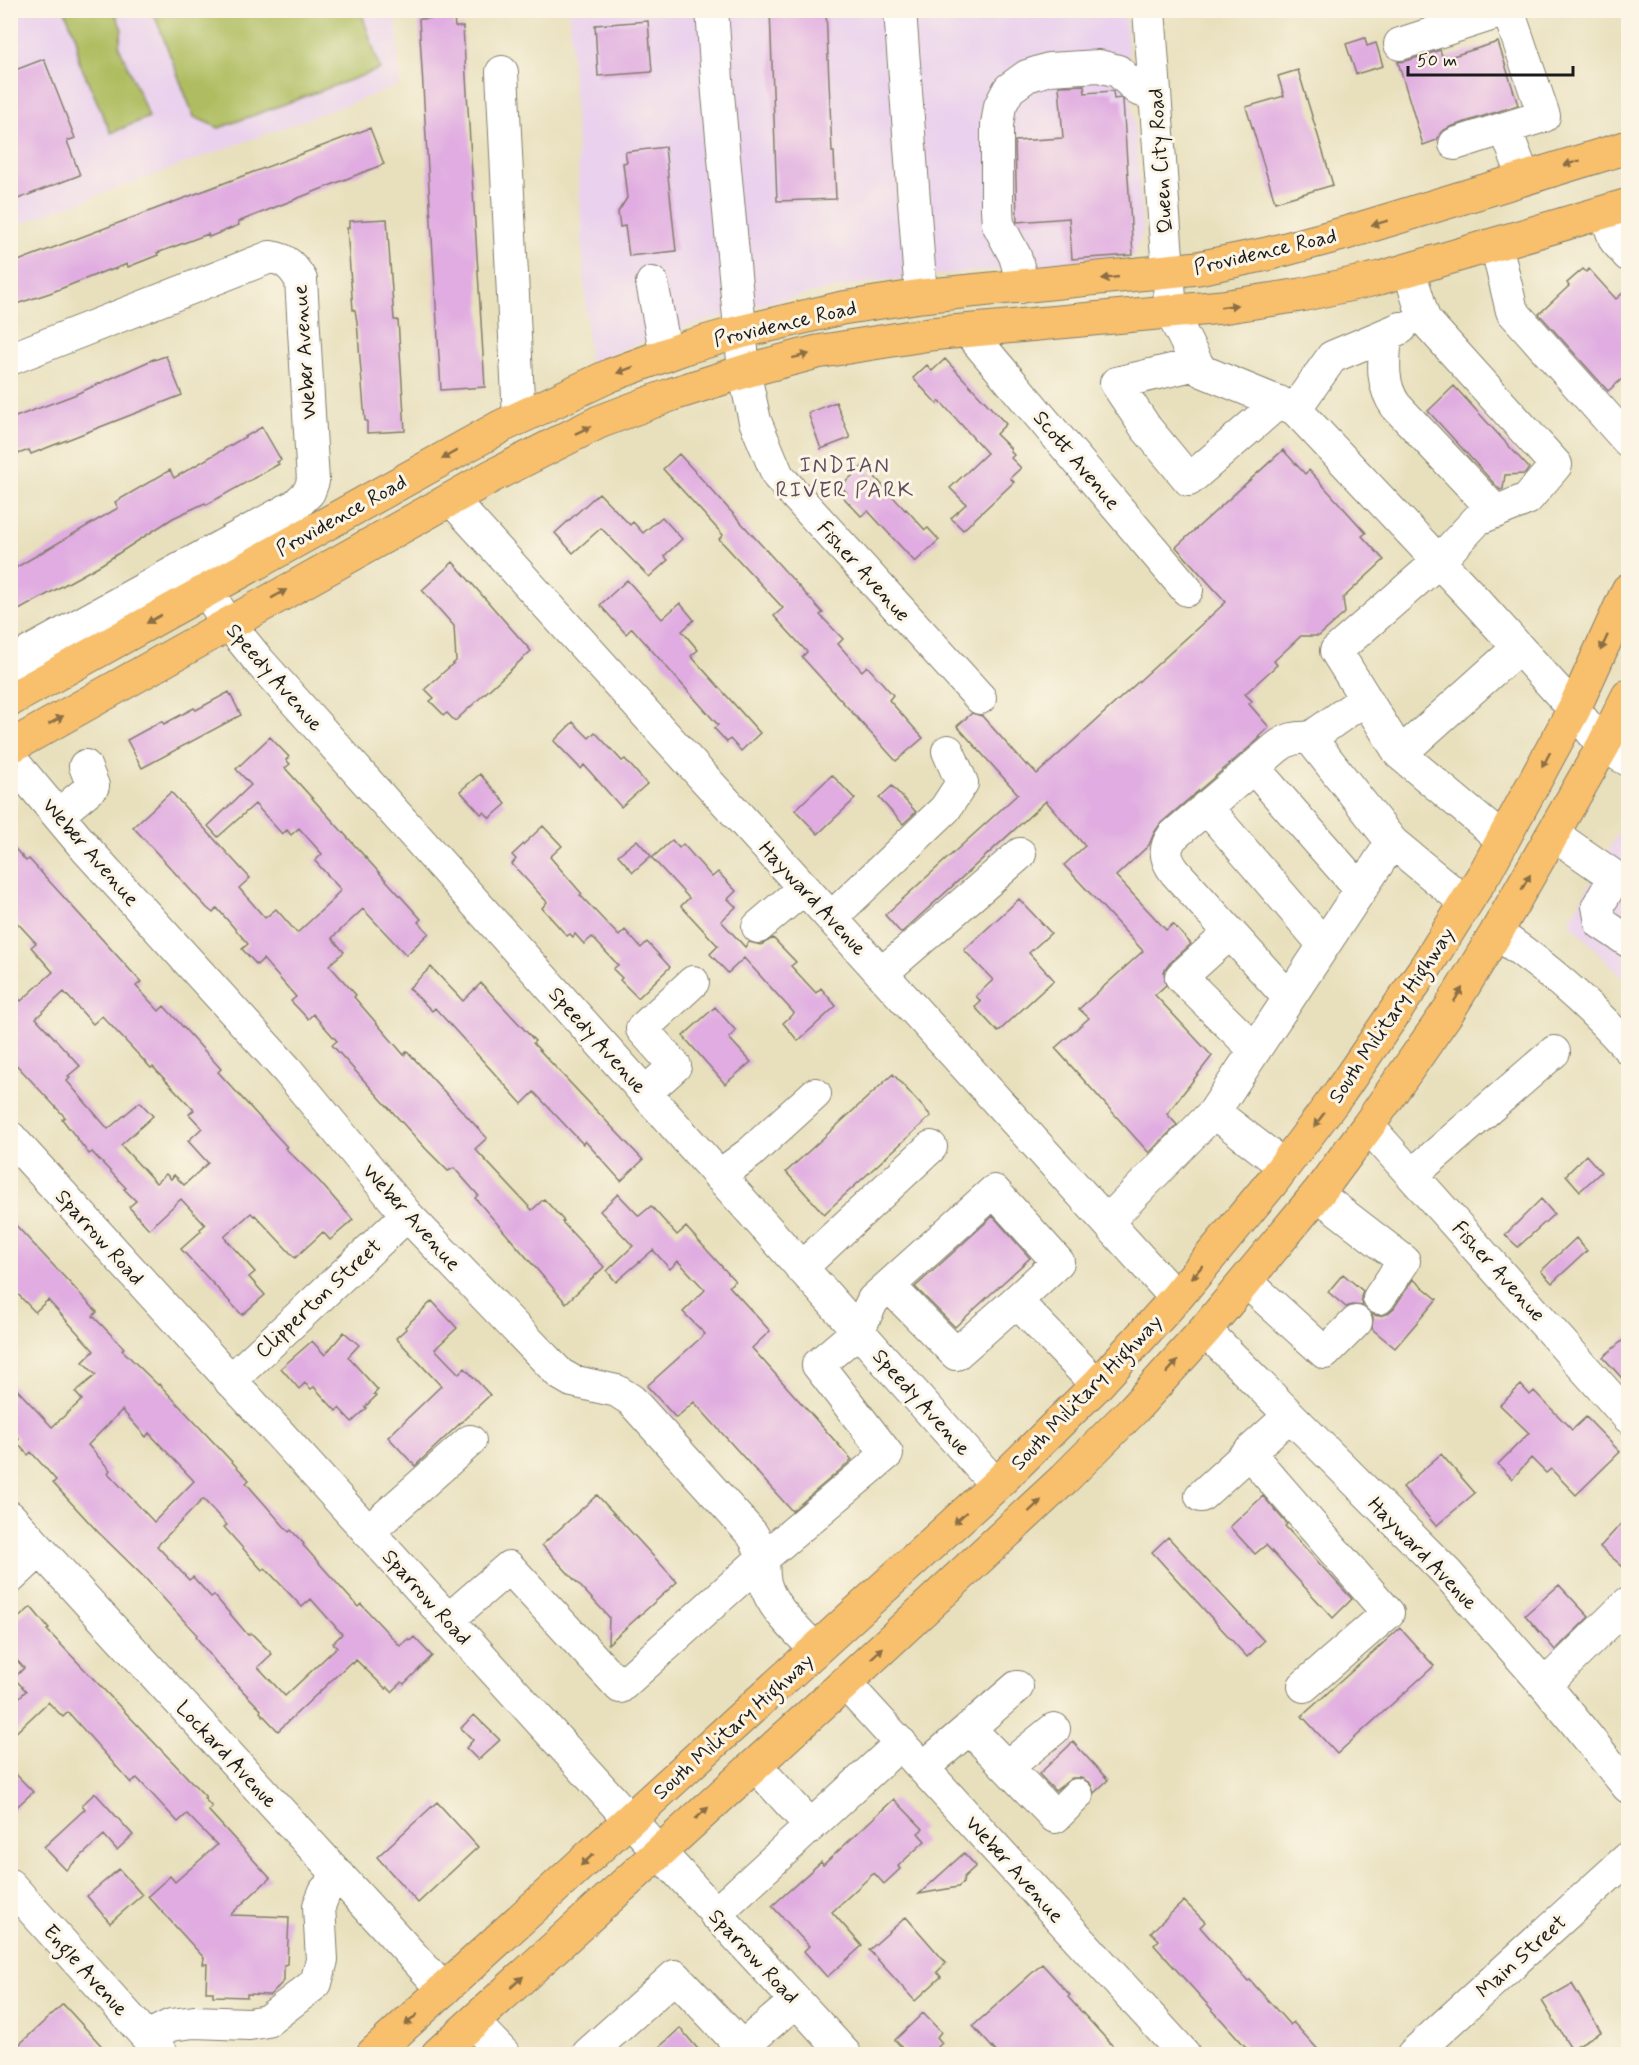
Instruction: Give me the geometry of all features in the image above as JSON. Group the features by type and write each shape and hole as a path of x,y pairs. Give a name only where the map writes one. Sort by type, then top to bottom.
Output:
{"main road":[{"name":"Providence Road","path":"10,700 197,578 519,418 611,375 666,355 740,332 842,308 921,296 1168,272 1267,254 1629,147"},
{"name":"Providence Road","path":"10,747 518,462 599,422 673,394 744,371 817,352 930,334 1222,308 1301,295 1409,270 1617,208"},
{"name":"South Military Highway","path":"373,2055 996,1485 1097,1386 1176,1298 1284,1166 1340,1092 1425,968 1503,840 1574,709 1629,590"},
{"name":"South Military Highway","path":"438,2055 846,1683 1064,1479 1133,1410 1205,1330 1317,1194 1368,1126 1449,1010 1553,834 1616,753 1629,696"}],"street":[{"name":"Fisher Avenue","path":"712,10 744,371 755,421 778,476 980,698"},
{"path":"900,10 921,296"},
{"name":"Queen City Road","path":"1149,10 1171,312"},
{"path":"1400,44 1507,10 1544,116 1455,144"},
{"path":"1020,287 1015,256 998,224 997,209 997,125 1000,106 1009,89 1027,76 1049,69 1099,66 1118,71 1137,89 1155,95"},
{"path":"502,72 519,418"},
{"path":"1505,128 1524,178"},
{"path":"1617,208 1615,240 1629,255"},
{"path":"1496,244 1512,311 1629,441"},
{"name":"Weber Avenue","path":"10,358 270,258 282,258 292,266 301,280 313,481 309,492 296,505 197,578 10,663"},
{"path":"1409,270 1424,319 1556,465 1527,500 1478,519 1439,561 1336,651 1400,754 1503,840"},
{"path":"652,283 666,355"},
{"path":"1171,312 1202,371 1287,405 1439,561 1616,753"},
{"path":"1197,364 1116,383 1146,428 1189,480 1287,405 1332,357 1424,319"},
{"name":"Scott Avenue","path":"968,331 1187,590"},
{"path":"1386,335 1383,364 1384,380 1389,396 1496,512"},
{"name":"Hayward Avenue","path":"451,499 1176,1298"},
{"name":"Speedy Avenue","path":"197,578 259,662 996,1485"},
{"path":"1400,754 1518,648"},
{"path":"1289,998 1175,872 1168,863 1165,853 1166,845 1206,807 1284,742 1296,737 1310,738 1365,699"},
{"path":"1310,738 1392,842 1466,903"},
{"path":"831,918 945,808 962,783 948,750"},
{"name":"Weber Avenue","path":"10,758 95,859 288,1071 407,1215 560,1374 572,1381 617,1391 631,1400 752,1534 759,1546 765,1584 770,1594 784,1617 816,1650"},
{"path":"58,815 93,786 85,766"},
{"path":"1253,767 1360,889"},
{"path":"1206,807 1324,945"},
{"path":"1553,834 1622,867 1598,906 1600,923 1629,941"},
{"path":"1107,1222 1214,1112 1392,842"},
{"path":"882,973 1020,854"},
{"path":"758,927 804,888"},
{"path":"1230,933 1182,977 1255,1050"},
{"path":"1496,933 1535,958 1585,1003 1629,1048"},
{"path":"645,1093 675,1066 642,1029 693,982"},
{"path":"1412,1175 1554,1052"},
{"path":"719,1176 750,1153 815,1094"},
{"path":"1214,1112 1284,1166"},
{"name":"Fisher Avenue","path":"1368,1126 1629,1416"},
{"name":"Sparrow Road","path":"10,1137 845,2055"},
{"path":"801,1268 932,1147"},
{"path":"448,1620 509,1567 620,1687 762,1559 887,1454 818,1365 858,1331 873,1300 994,1191 1058,1262 956,1354 889,1286"},
{"path":"1317,1194 1404,1261 1379,1298"},
{"name":"Clipperton Street","path":"230,1381 407,1215"},
{"path":"1246,1281 1325,1353 1356,1322"},
{"path":"1016,1301 1097,1386"},
{"name":"Hayward Avenue","path":"1205,1330 1447,1573 1545,1685 1629,1787"},
{"path":"1201,1496 1289,1416"},
{"path":"368,1532 470,1441"},
{"path":"1249,1453 1388,1613 1304,1686"},
{"name":"Lockard Avenue","path":"10,1517 444,1990"},
{"path":"10,1578 40,1550"},
{"path":"1545,1685 1629,1604"},
{"name":"Weber Avenue","path":"846,1683 1184,2055"},
{"path":"923,1768 1017,1687"},
{"path":"969,1728 1055,1817 1077,1795"},
{"path":"1007,1767 1054,1728"},
{"path":"716,1914 901,1743"},
{"path":"755,1765 811,1826"},
{"name":"Main Street","path":"1419,2052 1629,1858"},
{"path":"154,2046 171,2025 194,2022 249,2024 267,2021 316,1983 322,1959 319,1906 325,1891 340,1876"},
{"name":"Engle Avenue","path":"10,1885 154,2046"},
{"path":"588,2055 675,1976 742,2048 796,2001"},
{"path":"473,2022 504,2055"}],"shaded area":[{"path":"11,11 396,11 400,85 11,227"},
{"path":"569,11 1125,11 1143,232 1133,256 873,281 769,302 662,334 589,362"},
{"path":"1628,815 1628,983 1569,922"}],"green space":[{"path":"65,11 114,11 122,29 119,46 149,117 111,133 78,59 77,40"},
{"path":"153,11 361,11 380,69 219,128 194,117"}],"building":[{"path":"770,10 826,10 836,199 777,201"},
{"path":"454,17 455,27 463,27 485,387 441,390 419,19"},
{"path":"648,21 652,72 598,76 595,25"},
{"path":"1365,38 1367,46 1376,43 1383,66 1356,74 1346,44"},
{"path":"1498,42 1518,105 1450,127 1441,132 1437,140 1423,145 1398,62 1440,50 1443,59"},
{"path":"44,59 75,138 67,141 80,175 10,202 10,72"},
{"path":"1298,70 1333,185 1275,202 1246,107 1284,96 1278,76"},
{"path":"1084,85 1085,93 1113,91 1114,99 1123,100 1133,255 1072,259 1069,218 1017,222 1015,141 1063,138 1059,86"},
{"path":"370,128 384,164 238,222 239,225 209,237 208,234 157,253 158,255 128,267 127,264 108,270 10,306 10,264"},
{"path":"665,147 676,251 629,256 625,226 620,227 618,212 627,198 623,163 627,162 625,152"},
{"path":"387,219 394,320 398,320 405,431 367,433 357,322 355,310 353,310 347,228 349,228 349,221"},
{"path":"1583,269 1586,272 1589,269 1616,299 1629,288 1629,373 1608,391 1539,314 1569,286 1567,283"},
{"path":"166,356 182,395 31,454 29,450 10,457 10,419"},
{"path":"945,359 1006,424 996,434 1011,449 1014,455 1011,458 1021,468 1010,478 1014,482 963,530 951,518 966,504 950,488 987,453 940,401 937,404 913,378 927,365 932,371"},
{"path":"1454,386 1529,468 1525,474 1505,475 1503,489 1500,490 1428,411"},
{"path":"836,402 850,438 821,449 808,413"},
{"path":"262,427 281,460 277,462 279,464 206,505 205,503 173,518 102,564 17,611 10,600 10,571 118,508 115,502 170,470 174,478"},
{"path":"1283,450 1305,474 1309,470 1366,533 1362,536 1384,560 1343,598 1345,613 1319,636 1301,636 1274,661 1277,665 1245,694 1252,701 1249,704 1269,727 1258,737 1260,738 1161,823 1149,845 1116,876 1166,930 1173,924 1191,944 1169,964 1164,972 1166,985 1155,995 1212,1056 1167,1114 1177,1125 1149,1153 1055,1048 1089,1018 1079,1009 1143,951 1064,865 1085,846 1046,801 901,933 885,915 1018,794 957,726 972,713 982,716 1037,774 1226,602 1176,547"},
{"path":"679,454 823,613 820,615 843,639 838,644 862,671 867,666 893,695 889,700 923,738 896,761 802,657 807,652 774,616 783,608 719,539 723,535 663,469"},
{"path":"864,465 925,530 928,528 939,540 915,562 868,511 861,516 843,497 847,493 841,486"},
{"path":"599,493 630,525 633,522 643,533 662,517 682,539 664,556 668,560 649,577 601,528 573,553 555,533"},
{"path":"453,562 531,651 455,721 447,713 444,715 430,701 434,698 425,689 456,661 454,626 422,590"},
{"path":"627,580 662,619 680,603 694,620 682,631 698,650 691,656 760,733 741,751 730,739 727,742 714,728 718,725 632,628 626,634 600,605"},
{"path":"229,692 241,715 142,768 127,740 162,721 164,724"},
{"path":"573,722 589,738 595,732 622,761 625,759 647,784 621,807 584,765 581,769 554,741"},
{"path":"270,737 289,757 286,760 290,764 285,768 421,919 418,922 429,933 406,955 363,909 332,938 344,952 329,965 404,1055 407,1051 487,1138 475,1149 532,1210 544,1199 604,1267 566,1303 475,1198 478,1195 454,1168 448,1171 426,1149 332,1045 337,1041 313,1014 308,1019 291,1001 296,997 263,959 257,965 242,949 248,944 217,908 213,913 207,908 133,827 171,792 250,878 239,888 265,918 276,909 297,933 341,890 315,861 322,854 299,828 291,835 287,830 282,834 255,804 218,837 208,826 251,785 236,769"},
{"path":"480,774 506,804 490,818 484,812 481,814 460,791"},
{"path":"832,775 855,799 818,834 795,810"},
{"path":"892,786 916,812 903,824 879,798"},
{"path":"543,826 562,846 550,857 582,894 580,895 619,936 625,930 641,948 647,942 670,967 638,998 620,980 622,978 613,969 618,965 592,937 584,944 575,934 573,937 570,934 567,936 542,908 547,902 512,864 516,859 512,855"},
{"path":"637,840 651,856 633,872 618,855"},
{"path":"672,840 679,848 683,844 712,877 718,872 736,891 728,899 736,907 721,921 745,947 749,942 761,945 773,938 796,962 791,966 816,993 821,988 836,1006 798,1041 783,1023 794,1013 744,958 728,973 710,954 718,946 681,906 689,898 652,858"},
{"path":"10,843 26,861 29,859 141,982 136,986 159,1011 164,1006 221,1069 218,1072 287,1147 285,1148 319,1181 353,1220 330,1240 323,1232 295,1258 251,1213 224,1237 255,1272 249,1277 265,1295 242,1315 181,1249 205,1225 181,1199 149,1229 129,1207 136,1201 124,1189 126,1188 92,1152 89,1154 62,1119 65,1117 10,1058 10,990 21,1001 53,972 31,947 36,943 10,915","holes":["64,992 93,1024 102,1016 194,1110 189,1114 202,1128 188,1141 208,1163 184,1185 174,1175 171,1179 166,1174 156,1183 121,1145 153,1116 140,1102 108,1129 67,1081 70,1078 68,1076 80,1066 36,1018"]},
{"path":"1019,899 1051,933 1029,953 1054,980 998,1032 975,1007 981,1002 976,996 993,980 964,950"},
{"path":"431,967 463,1001 481,983 535,1041 533,1043 643,1160 621,1181 585,1141 583,1144 534,1092 522,1104 435,1008 432,1011 409,988"},
{"path":"715,1007 736,1031 729,1038 751,1062 725,1084 683,1036"},
{"path":"893,1074 931,1116 824,1214 786,1172"},
{"path":"1586,1155 1601,1172 1580,1191 1566,1175"},
{"path":"618,1194 639,1216 651,1206 677,1235 686,1227 735,1281 729,1286 770,1331 752,1348 852,1460 792,1511 694,1402 676,1418 647,1386 705,1334 683,1312 705,1290 678,1261 670,1269 653,1250 616,1282 607,1271 633,1246 600,1211"},
{"path":"1541,1199 1554,1214 1518,1247 1505,1235"},
{"path":"993,1216 1030,1258 955,1327 915,1287"},
{"path":"10,1219 97,1312 93,1316 124,1348 122,1350 159,1384 249,1480 246,1483 289,1532 291,1530 304,1544 358,1607 361,1604 400,1646 414,1637 432,1656 404,1684 402,1682 392,1692 356,1660 353,1664 351,1662 278,1731 218,1665 196,1637 197,1635 53,1483 56,1480 31,1452 28,1455 16,1442 19,1439 10,1430 10,1382 52,1427 82,1400 75,1392 96,1375 83,1362 94,1351 48,1300 35,1312 10,1286","holes":["122,1410 146,1437 149,1433 194,1481 154,1522 108,1473 110,1470 88,1445","203,1499 227,1525 224,1527 262,1570 265,1568 302,1607 311,1599 342,1634 333,1643 337,1647 285,1696 258,1667 272,1654 251,1633 248,1635 214,1595 211,1597 193,1577 189,1580 157,1546"]},
{"path":"1576,1238 1587,1251 1552,1283 1541,1271"},
{"path":"1343,1274 1363,1291 1361,1297 1363,1306 1346,1307 1328,1292"},
{"path":"1413,1279 1437,1299 1395,1348 1372,1329 1371,1314 1378,1316 1387,1314 1394,1308"},
{"path":"432,1301 457,1328 435,1349 459,1374 465,1368 490,1395 415,1466 388,1437 441,1386 396,1338"},
{"path":"344,1332 359,1345 348,1357 378,1390 374,1394 376,1396 365,1407 367,1408 352,1422 339,1408 336,1411 314,1387 311,1389 305,1383 299,1389 281,1368 312,1341 325,1355"},
{"path":"1629,1335 1629,1386 1603,1357"},
{"path":"1521,1385 1530,1395 1534,1391 1572,1430 1586,1417 1620,1452 1576,1495 1551,1469 1546,1473 1531,1458 1512,1479 1498,1464 1529,1433 1500,1405"},
{"path":"1441,1454 1475,1493 1436,1526 1403,1487"},
{"path":"597,1495 677,1582 608,1644 609,1617 542,1545"},
{"path":"1263,1496 1287,1524 1285,1526 1352,1599 1333,1618 1266,1545 1255,1554 1230,1527"},
{"path":"1629,1515 1629,1572 1600,1547"},
{"path":"1168,1537 1264,1641 1247,1657 1152,1552"},
{"path":"1559,1585 1589,1617 1555,1650 1525,1615"},
{"path":"31,1607 49,1629 47,1630 206,1797 204,1798 212,1807 208,1810 270,1878 230,1915 289,1917 284,1981 270,1995 213,1996 213,1992 206,1992 207,1964 203,1964 204,1958 148,1896 170,1876 175,1882 217,1845 187,1814 178,1822 137,1778 131,1783 68,1712 63,1717 48,1702 10,1738 10,1706 26,1691 14,1678 24,1668 10,1653 10,1625"},
{"path":"1400,1628 1434,1666 1337,1754 1302,1716"},
{"path":"474,1715 500,1740 478,1760 466,1748 473,1740 461,1728"},
{"path":"1073,1742 1108,1780 1094,1793 1090,1783 1081,1778 1072,1778 1055,1791 1039,1774"},
{"path":"10,1768 33,1792 10,1813"},
{"path":"95,1793 133,1835 117,1850 104,1835 66,1870 44,1847 85,1809 82,1805"},
{"path":"894,1799 923,1829 918,1833 925,1841 898,1866 900,1869 884,1884 874,1873 832,1912 862,1946 827,1977 804,1951 809,1946 772,1906 821,1862 823,1865"},
{"path":"437,1802 478,1847 418,1903 377,1857"},
{"path":"964,1853 976,1866 964,1877 963,1883 958,1887 919,1894"},
{"path":"119,1869 142,1895 110,1923 87,1896"},
{"path":"1184,1901 1205,1922 1200,1927 1248,1981 1250,1980 1290,2025 1293,2022 1323,2055 1253,2055 1154,1945 1159,1940 1151,1932"},
{"path":"906,1917 946,1963 937,1972 941,1977 915,2001 869,1950"},
{"path":"1042,1964 1070,1995 1068,1997 1121,2055 999,2055 973,2026"},
{"path":"1572,1984 1601,2032 1571,2049 1542,2001"},
{"path":"63,2004 110,2055 10,2055 10,2053"},
{"path":"923,2013 941,2032 937,2037 942,2043 930,2055 909,2055 895,2040"},
{"path":"680,2028 703,2055 651,2055"}],"district":[{"name":"INDIAN RIVER PARK","path":"845,476"}]}
